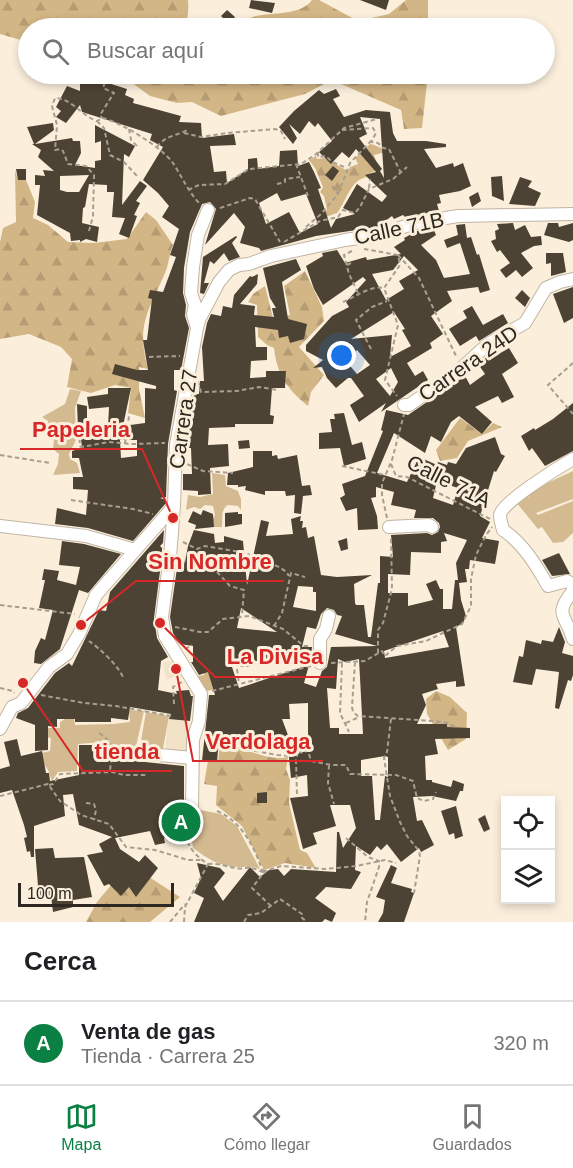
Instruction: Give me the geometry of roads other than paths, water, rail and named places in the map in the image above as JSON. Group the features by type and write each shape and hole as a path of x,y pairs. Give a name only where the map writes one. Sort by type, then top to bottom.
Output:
{"street":[{"path":"197,328 193,314 195,305 191,293 193,267 198,236 208,210"},
{"name":"Calle 71B","path":"229,270 279,254 371,236 415,223 458,216 573,214"},
{"name":"Carrera 27","path":"193,758 193,740 199,721 201,694 165,636 162,616 174,506 176,446 197,328 214,290 229,270"},
{"name":"Carrera 24D","path":"404,405 409,405 435,388 488,344 525,323 546,288 573,279"},
{"path":"573,459 557,468 503,508 500,516 503,530 514,537 548,586 567,581 573,585 573,591 566,599 561,613 573,639"},
{"path":"0,729 12,707 21,703 49,668 67,654 96,595 174,506"},
{"path":"389,527 406,525 432,527"},
{"path":"0,526 86,536 135,550"},
{"path":"320,663 320,639 330,616"},
{"path":"136,753 193,758 192,808 186,827"}],"place":[{"name":"Papeleria","path":"173,518"},
{"name":"La Divisa","path":"160,623"},
{"name":"Sin Nombre","path":"81,625"},
{"name":"Verdolaga","path":"176,669"},
{"name":"tienda","path":"23,683"},
{"name":"Venta de gas","path":"181,822"}]}
